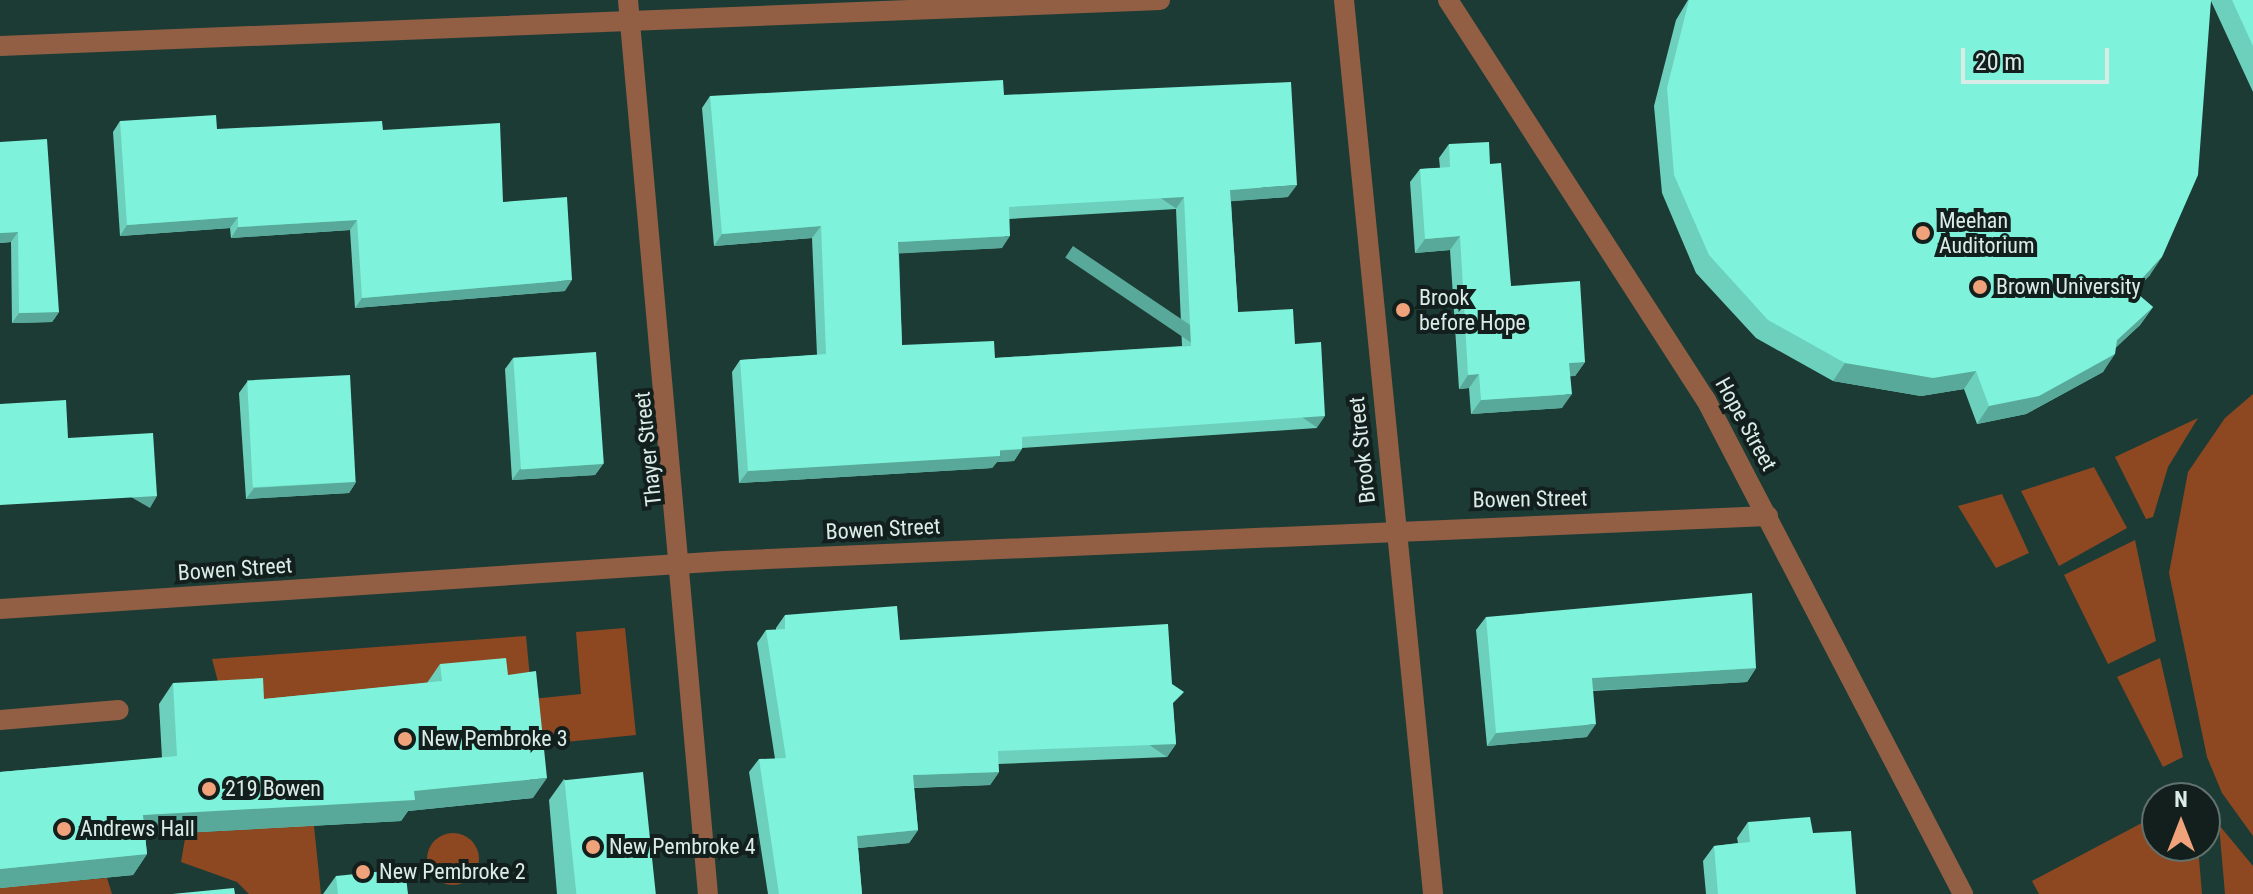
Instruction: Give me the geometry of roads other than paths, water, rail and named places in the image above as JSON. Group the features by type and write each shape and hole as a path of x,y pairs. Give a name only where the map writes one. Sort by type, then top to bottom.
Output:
{"street":[{"path":"0,46 629,8 1160,0"},
{"name":"Brook Street","path":"1344,0 1393,527 1433,894"},
{"name":"Hope Street","path":"1448,0 1706,400 1963,894"},
{"name":"Thayer Street","path":"629,8 683,565 708,894"},
{"name":"Bowen Street","path":"0,609 683,565 1393,527 1768,516"},
{"path":"0,720 119,710"}],"place":[{"name":"Meehan Auditorium","path":"1923,233"},
{"name":"Brown University","path":"1980,287"},
{"name":"Brook before Hope","path":"1403,310"},
{"name":"New Pembroke 3","path":"405,739"},
{"name":"219 Bowen","path":"209,789"},
{"name":"Andrews Hall","path":"64,829"},
{"name":"New Pembroke 4","path":"593,847"},
{"name":"New Pembroke 2","path":"363,872"}]}
